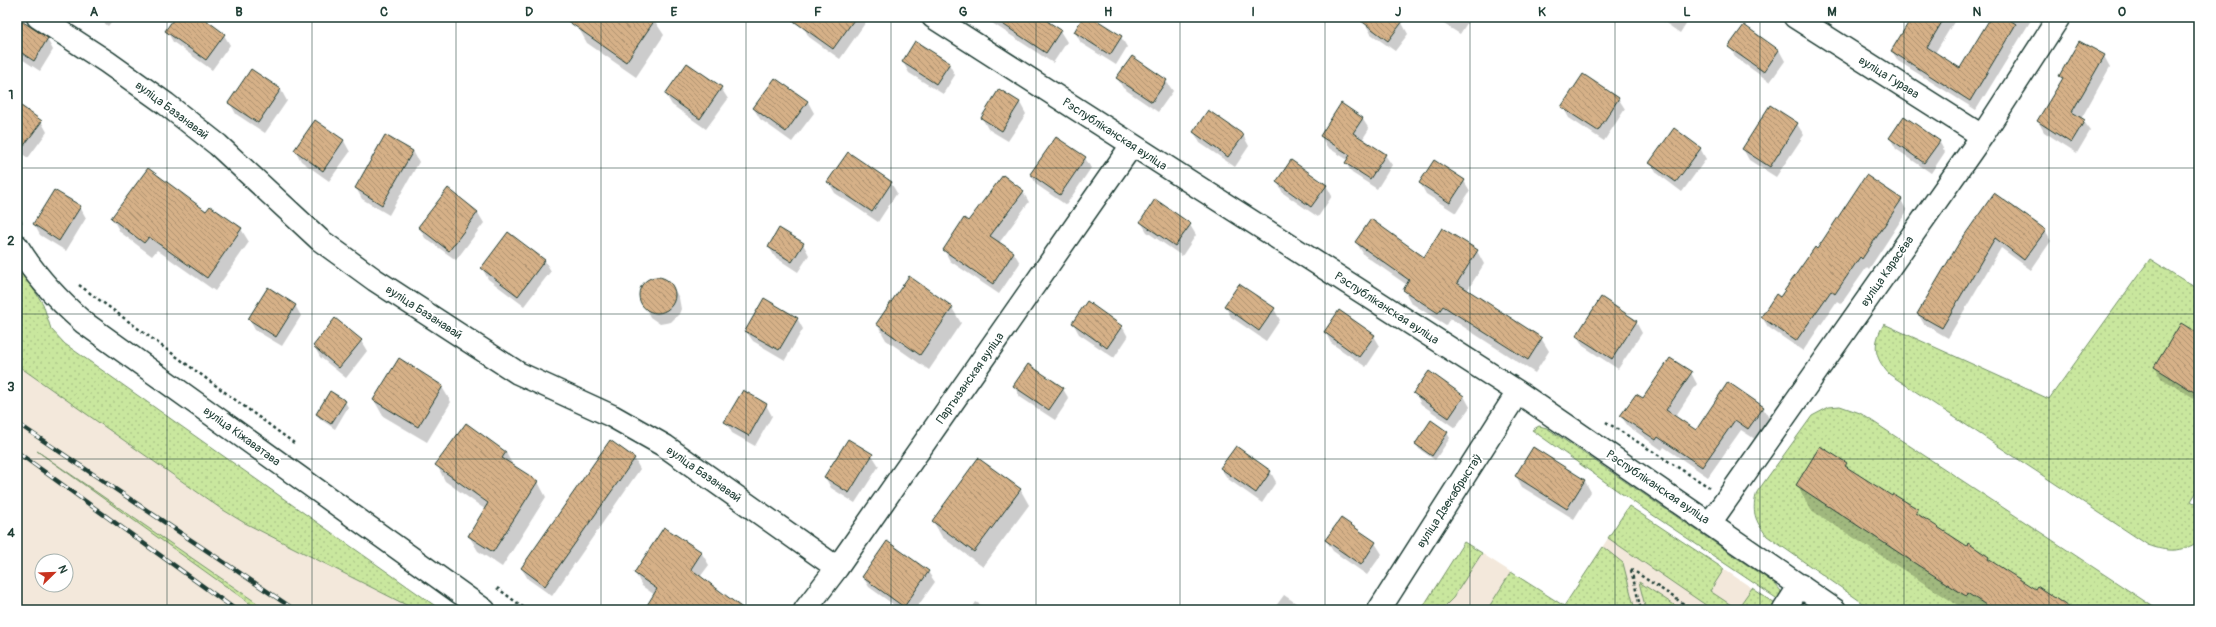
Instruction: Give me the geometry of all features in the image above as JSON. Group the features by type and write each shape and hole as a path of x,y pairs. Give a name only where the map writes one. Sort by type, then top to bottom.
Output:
{"street":[{"name":"вуліца Базанавай","path":"38,17 107,62 166,104 218,145 320,240 375,280 518,373 612,416 665,446 837,568"},
{"name":"Рэспубліканская вуліца","path":"933,17 1518,392 1835,610"},
{"name":"вуліца Гурава","path":"1796,17 1982,136"},
{"name":"вуліца Карасёва","path":"1710,523 1982,136 2059,17"},
{"name":"Партызанская вуліца","path":"805,610 837,568 1132,145"},
{"name":"вуліца Кіжаватава","path":"20,236 29,266 55,297 83,322 484,610"},
{"name":"вуліца Дзекабрыстаў","path":"1379,610 1518,392"},
{"path":"1784,610 1800,585"}],"path":[{"path":"17,215 20,236"},
{"path":"73,280 300,447"},
{"path":"1641,610 1631,569 1693,610"},
{"path":"495,587 527,610"}],"shaded area":[{"path":"17,287 45,332 435,610 17,610"},
{"path":"1629,506 1785,610 1420,610 1464,542 1564,606"}],"green space":[{"path":"2150,259 2199,290 2199,488 2191,501 2199,506 2199,541 2187,548 2174,550 2162,549 2148,545 1889,374 1880,362 1876,350 1876,344 1880,331 1884,324 2049,399"},
{"path":"17,263 43,304 51,329 65,344 441,610 416,610 243,522 220,508 17,365"},
{"path":"1840,406 1860,413 2158,610 1873,610 1767,536 1755,516 1754,510 1757,492 1812,416 1829,407"},
{"path":"1539,426 1547,428 1775,584 1781,591 1779,600 1632,501 1532,430"},
{"path":"37,451 267,610 259,610"},
{"path":"1629,506 1724,569 1710,591 1737,609 1752,588 1775,604 1771,610 1713,610 1608,538"},
{"path":"1464,542 1482,553 1453,598 1441,610 1421,610"},
{"path":"1603,547 1623,563 1635,610 1487,610 1511,572 1564,606"},
{"path":"1639,582 1682,610 1646,610"}],"building":[{"path":"175,17 202,17 225,34 206,60 165,31"},
{"path":"562,17 657,17 626,62"},
{"path":"788,17 856,17 833,49"},
{"path":"992,17 1041,17 1061,30 1046,53"},
{"path":"1083,17 1092,17 1122,36 1110,55 1074,32"},
{"path":"1356,17 1406,17 1388,41"},
{"path":"1912,17 1945,17 1927,47 1960,68 1991,17 2005,17 2016,24 1970,101 1891,51"},
{"path":"17,18 48,38 34,61 17,50"},
{"path":"1744,25 1779,50 1764,72 1728,47"},
{"path":"915,41 950,63 936,84 902,62"},
{"path":"2079,41 2105,55 2072,112 2085,120 2071,143 2037,121 2063,78 2059,76"},
{"path":"1132,56 1167,80 1152,102 1116,78"},
{"path":"687,63 722,87 700,119 665,94"},
{"path":"251,69 281,89 258,123 228,103"},
{"path":"1583,74 1619,98 1598,131 1561,107"},
{"path":"775,78 808,101 786,132 753,108"},
{"path":"999,89 1020,102 1002,131 981,118"},
{"path":"17,103 42,121 17,155"},
{"path":"1341,103 1363,118 1353,133 1386,154 1370,179 1345,163 1350,155 1320,136"},
{"path":"1770,105 1798,123 1770,167 1742,149"},
{"path":"1208,110 1244,135 1228,157 1193,132"},
{"path":"1904,116 1940,141 1924,163 1889,138"},
{"path":"315,120 344,140 323,171 294,150"},
{"path":"1674,128 1701,148 1676,182 1649,163"},
{"path":"385,135 413,151 382,205 355,188"},
{"path":"1056,137 1086,157 1060,195 1030,174"},
{"path":"848,152 892,182 872,212 827,182"},
{"path":"1291,160 1327,185 1311,207 1276,182"},
{"path":"1434,160 1465,180 1450,203 1419,183"},
{"path":"148,168 206,211 210,206 242,228 207,278 149,237 144,243 111,218"},
{"path":"1003,175 1024,191 990,236 1014,252 993,284 943,250 964,218 968,221"},
{"path":"1866,175 1902,199 1862,259 1860,257 1835,294 1831,291 1796,341 1761,317 1776,294 1780,297 1815,247 1817,249"},
{"path":"448,188 478,212 449,251 418,227"},
{"path":"54,190 81,206 59,241 33,224"},
{"path":"1994,193 2046,230 2024,260 1995,238 1942,328 1917,314 1959,243"},
{"path":"1155,199 1191,224 1175,246 1140,222"},
{"path":"1371,219 1424,257 1442,228 1478,250 1457,283 1542,338 1528,360 1443,306 1438,313 1403,290 1409,280 1355,242"},
{"path":"779,228 804,243 792,262 768,247"},
{"path":"508,232 545,260 518,296 481,268"},
{"path":"909,276 953,307 920,355 876,324"},
{"path":"661,277 670,282 674,288 674,302 670,308 661,313 653,313 644,308 640,302 639,291 644,282 650,278"},
{"path":"1239,284 1275,308 1259,331 1224,306"},
{"path":"268,287 296,305 276,337 248,319"},
{"path":"1601,297 1637,321 1612,359 1576,336"},
{"path":"764,298 798,318 779,350 745,331"},
{"path":"1087,301 1122,326 1107,348 1072,323"},
{"path":"1339,310 1375,335 1359,357 1324,332"},
{"path":"335,318 362,340 339,368 313,346"},
{"path":"2181,323 2199,334 2199,395 2154,367"},
{"path":"399,358 443,386 418,427 373,400"},
{"path":"1670,358 1692,372 1666,410 1696,430 1728,382 1764,407 1748,429 1735,420 1702,467 1658,437 1656,440 1620,416 1636,394 1643,398"},
{"path":"1028,364 1064,388 1049,410 1013,386"},
{"path":"1429,371 1464,396 1449,418 1413,393"},
{"path":"743,390 767,404 749,436 724,422"},
{"path":"330,391 346,401 331,424 316,414"},
{"path":"1431,420 1448,432 1432,456 1415,444"},
{"path":"466,423 506,452 502,458 538,481 493,552 468,536 488,503 435,465"},
{"path":"848,439 873,454 849,493 824,477"},
{"path":"610,440 635,458 545,586 521,568"},
{"path":"1236,446 1271,471 1256,493 1220,468"},
{"path":"1820,446 1847,463 1845,466 1892,496 1893,494 1918,509 1916,513 1967,546 1968,543 1989,557 1988,559 2035,589 2037,586 2073,610 1994,610 1967,593 1966,596 1916,564 1796,485"},
{"path":"1533,447 1585,480 1567,509 1515,476"},
{"path":"978,458 1021,489 974,552 932,521"},
{"path":"1341,518 1376,542 1361,565 1325,540"},
{"path":"664,527 702,552 691,569 745,610 644,610 657,589 634,573"},
{"path":"887,541 929,571 904,607 862,577"}],"railway":[{"path":"17,423 295,610"},
{"path":"17,452 236,610"}]}
